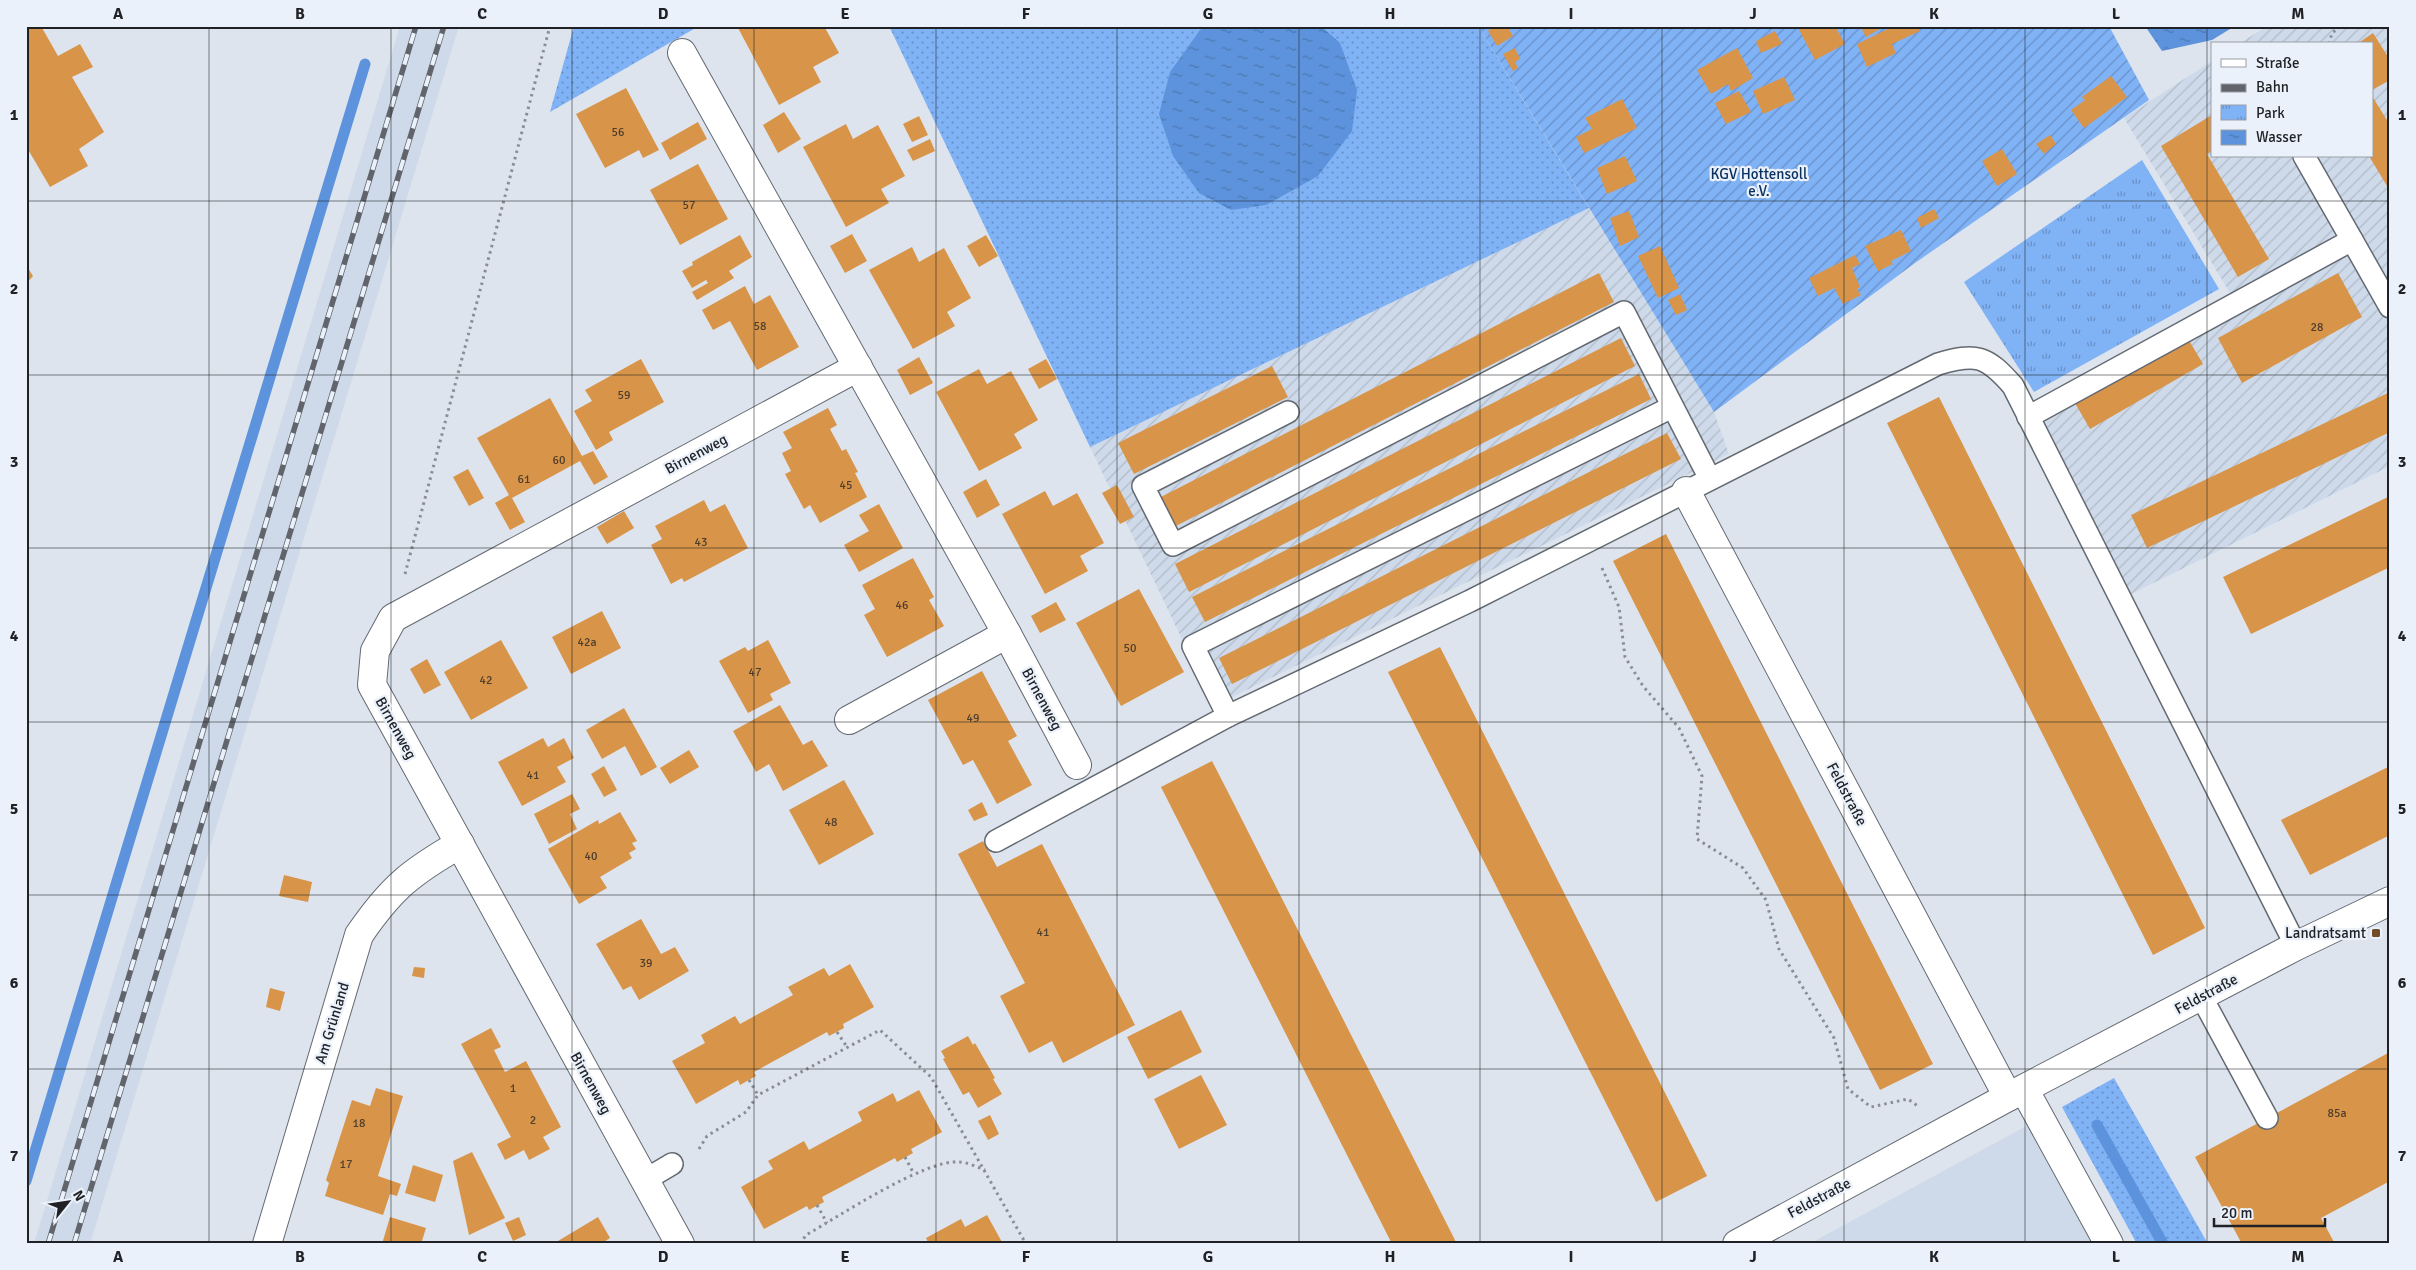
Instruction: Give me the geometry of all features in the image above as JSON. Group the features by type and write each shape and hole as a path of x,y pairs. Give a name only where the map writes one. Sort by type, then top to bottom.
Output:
{"street":[{"name":"Birnenweg","path":"682,53 1007,634 1076,764"},
{"name":"Birnenweg","path":"680,1244 372,685 375,652 393,618 858,367"},
{"name":"Feldstraße","path":"1686,491 2016,1093 2109,1244"},
{"path":"849,720 1007,634"},
{"name":"Am Grünland","path":"267,1244 358,934 378,906 398,885 422,866 460,844"},
{"name":"Feldstraße","path":"1737,1244 2016,1093 2296,946 2390,901"}],"lane":[{"path":"2305,158 2390,307"},
{"path":"2028,417 2352,240"},
{"path":"1288,412 1143,486 1173,545 1624,312 1710,479"},
{"path":"996,840 1228,716 1470,601 1938,364 1964,356 1982,360 1998,368 2013,386 2296,946"},
{"path":"1228,716 1193,646 1672,407"},
{"path":"2201,996 2267,1118"},
{"path":"645,1180 672,1164"}],"path":[{"path":"393,618 550,26"},
{"path":"2330,42 2332,33 2341,26"},
{"path":"1590,540 1619,607 1625,657 1643,686 1679,728 1702,776 1697,839 1744,868 1766,900 1779,949 1834,1038 1848,1089 1871,1107 1908,1099 1927,1114 1938,1135"},
{"path":"699,1149 707,1136 746,1112 758,1095 880,1030 931,1077 986,1170 1026,1244"},
{"path":"837,1032 847,1047"},
{"path":"749,1080 758,1095"},
{"path":"905,1157 914,1174"},
{"path":"800,1244 806,1235 914,1174 937,1164 959,1162 986,1170"},
{"path":"817,1205 827,1223"}],"shaded area":[{"path":"400,26 459,26 90,1244 34,1244"},
{"path":"2267,26 2390,26 2390,466 2121,599 2028,417 2236,303 2124,118 2211,62 2211,158 2374,158 2374,42 2242,42"},
{"path":"1589,208 1714,412 1729,454 1214,706 1090,447"},
{"path":"2030,1124 2095,1244 1809,1244"}],"green space":[{"path":"574,26 699,26 550,112"},
{"path":"889,26 1478,26 1589,208 1090,447"},
{"name":"KGV Hottensoll e.V.","path":"1478,26 2109,26 2149,100 1915,263 1714,412"},
{"path":"2142,160 2219,289 2034,392 1964,282"},
{"path":"2114,1078 2208,1244 2137,1244 2062,1107"}],"water":[{"path":"1207,26 1321,26 1340,43 1357,90 1352,131 1318,176 1266,205 1231,210 1199,193 1173,156 1159,114 1170,72 1200,30"},
{"path":"2145,26 2235,26 2212,40 2162,51"}],"building":[{"path":"26,26 41,26 58,56 80,44 93,67 72,77 104,132 79,149 88,166 50,187 26,146"},
{"path":"737,26 824,26 839,53 813,67 821,82 779,105"},
{"path":"1494,26 1507,26 1513,36 1497,46 1488,31"},
{"path":"1797,26 1835,26 1845,44 1815,60"},
{"path":"1860,26 1885,26 1866,37"},
{"path":"1894,26 1917,26 1920,31 1892,44 1896,53 1867,67 1857,44"},
{"path":"1775,31 1782,44 1761,53 1756,41"},
{"path":"2373,33 2390,60 2390,80 2374,89 2374,42 2360,42"},
{"path":"1515,48 1520,59 1515,62 1518,68 1513,71 1503,54"},
{"path":"1737,48 1753,78 1731,91 1728,84 1711,94 1697,70"},
{"path":"2111,76 2127,97 2084,128 2071,110 2085,100 2082,97"},
{"path":"1784,77 1795,100 1763,114 1753,91"},
{"path":"626,88 659,150 643,158 639,150 605,168 576,114"},
{"path":"1739,91 1751,112 1726,124 1715,103"},
{"path":"1622,99 1637,128 1584,153 1576,137 1592,129 1585,118"},
{"path":"2374,99 2390,125 2390,191 2370,158 2374,158"},
{"path":"784,112 801,139 778,153 763,125"},
{"path":"919,116 928,135 912,142 903,124"},
{"path":"2211,116 2211,152 2207,154 2269,259 2238,277 2161,146"},
{"path":"698,122 707,139 670,160 661,143"},
{"path":"846,124 853,139 878,125 905,176 881,189 889,203 846,227 803,147"},
{"path":"2050,135 2056,144 2044,154 2036,144"},
{"path":"930,139 935,151 913,161 907,150"},
{"path":"2002,149 2017,174 1997,186 1982,161"},
{"path":"1625,156 1637,181 1607,194 1597,168"},
{"path":"698,164 728,219 680,245 650,190"},
{"path":"1934,209 1939,218 1921,228 1917,218"},
{"path":"1629,211 1639,237 1620,246 1610,218"},
{"path":"1901,230 1911,251 1891,261 1893,264 1878,271 1865,246"},
{"path":"852,234 867,261 845,273 830,246"},
{"path":"740,235 752,257 729,271 734,278 697,300 692,292 708,283 706,280 692,288 682,271 693,265 692,262"},
{"path":"986,235 998,256 979,267 967,246"},
{"path":"1660,246 1679,288 1658,298 1638,256"},
{"path":"912,247 919,262 944,248 971,298 947,312 955,326 913,349 869,270"},
{"path":"1855,255 1860,264 1852,268 1860,287 1857,289 1861,295 1843,304 1834,288 1818,296 1809,278"},
{"path":"26,265 33,276 26,284"},
{"path":"1599,273 1614,302 1172,528 1157,499"},
{"path":"2338,273 2362,317 2242,383 2218,338"},
{"path":"745,286 754,304 770,295 799,347 757,370 730,321 713,330 702,310"},
{"path":"1680,294 1687,310 1676,315 1668,300"},
{"path":"2187,337 2203,364 2090,429 2075,403"},
{"path":"1621,338 1635,366 1189,592 1175,564"},
{"path":"919,357 933,383 910,395 897,370"},
{"path":"641,359 664,402 609,432 613,440 596,450 574,411 592,401 585,390"},
{"path":"1046,359 1057,379 1039,389 1028,369"},
{"path":"1272,366 1288,397 1134,474 1118,443"},
{"path":"979,369 987,384 1011,371 1038,420 1014,434 1022,448 979,471 936,392"},
{"path":"1639,374 1651,399 1205,622 1192,597"},
{"path":"2390,392 2390,432 2147,548 2131,515"},
{"path":"1939,397 2205,928 2153,955 1887,423"},
{"path":"550,398 582,456 593,451 608,477 594,485 580,461 512,498 525,522 510,530 495,503 509,495 477,438"},
{"path":"828,408 837,425 830,429 842,451 846,449 858,472 855,473 867,497 820,523 810,505 804,509 785,474 791,471 782,453 792,448 783,432"},
{"path":"1667,433 1681,459 1232,684 1219,658"},
{"path":"468,469 484,498 469,506 453,477"},
{"path":"986,479 1000,505 977,518 963,492"},
{"path":"1117,485 1134,517 1120,524 1102,493"},
{"path":"1045,491 1053,506 1077,493 1104,543 1080,556 1088,571 1045,594 1002,514"},
{"path":"2390,496 2390,567 2251,634 2223,577"},
{"path":"704,500 710,512 725,504 748,548 684,582 682,578 671,584 651,545 662,539 655,526"},
{"path":"879,504 903,548 859,572 844,545 869,531 859,515"},
{"path":"624,511 634,528 607,544 597,527"},
{"path":"1666,534 1933,1064 1880,1090 1613,561"},
{"path":"913,558 934,597 929,600 944,626 887,657 864,615 875,609 862,585"},
{"path":"1139,589 1184,672 1121,706 1076,623"},
{"path":"1056,602 1066,620 1040,633 1031,616"},
{"path":"602,611 621,648 571,674 552,637"},
{"path":"501,640 528,688 471,720 444,672"},
{"path":"768,640 791,683 770,694 773,700 748,713 719,661 745,647 748,651"},
{"path":"1440,647 1707,1176 1656,1202 1388,672"},
{"path":"427,659 441,685 424,694 410,669"},
{"path":"982,671 1017,736 1008,741 1032,785 997,804 973,760 963,765 928,700"},
{"path":"780,705 803,745 812,740 828,766 783,791 769,764 756,772 733,731"},
{"path":"624,708 657,767 641,776 625,746 602,759 586,730"},
{"path":"543,738 548,747 564,738 574,758 557,767 566,782 522,806 498,762"},
{"path":"689,750 699,767 670,784 660,768"},
{"path":"1212,761 1457,1244 1392,1244 1161,787"},
{"path":"604,766 617,790 604,797 591,774"},
{"path":"2390,766 2390,835 2310,875 2281,820"},
{"path":"844,780 874,834 819,865 789,810"},
{"path":"572,794 580,809 570,814 577,829 549,844 534,814"},
{"path":"982,802 988,815 974,821 968,810"},
{"path":"620,812 637,841 632,843 636,849 629,853 632,858 600,877 607,888 579,904 548,849 598,820 599,824"},
{"path":"983,841 997,867 1042,844 1135,1025 1063,1063 1052,1041 1029,1053 1000,996 1025,983 958,854"},
{"path":"284,875 312,882 308,902 279,896"},
{"path":"641,919 661,954 675,947 689,971 639,1000 631,986 623,990 596,944"},
{"path":"850,964 874,1007 843,1024 844,1028 829,1036 827,1032 754,1072 756,1076 740,1085 738,1080 696,1104 672,1061 705,1043 701,1035 735,1016 740,1024 793,995 788,987 824,968 829,976"},
{"path":"414,967 425,968 424,978 412,976"},
{"path":"270,988 285,992 280,1011 266,1007"},
{"path":"1181,1010 1202,1052 1148,1079 1127,1037"},
{"path":"491,1028 501,1047 494,1050 505,1072 526,1061 561,1127 543,1137 550,1149 529,1160 524,1150 505,1160 497,1144 511,1137 461,1044"},
{"path":"968,1036 973,1045 975,1043 1002,1094 978,1108 969,1092 963,1095 943,1059 945,1058 941,1051"},
{"path":"2390,1052 2390,1181 2321,1218 2335,1244 2242,1244 2195,1157"},
{"path":"1201,1075 1227,1125 1179,1149 1154,1099"},
{"path":"376,1088 403,1096 378,1176 401,1184 397,1196 390,1194 383,1215 325,1196 329,1183 326,1180 352,1100 370,1106"},
{"path":"919,1090 942,1132 911,1149 913,1153 897,1162 895,1158 822,1197 824,1202 809,1210 807,1206 764,1229 741,1187 773,1169 768,1161 804,1141 809,1150 862,1121 858,1112 893,1093 897,1102"},
{"path":"990,1115 999,1134 988,1140 978,1121"},
{"path":"472,1152 505,1218 469,1235 453,1161"},
{"path":"413,1165 443,1175 435,1202 405,1193"},
{"path":"987,1215 1003,1244 929,1244 926,1238 961,1219 965,1227"},
{"path":"390,1217 426,1228 421,1244 382,1244"},
{"path":"519,1217 526,1235 513,1241 505,1223"},
{"path":"598,1217 610,1238 601,1244 559,1244 558,1241"}],"waterway":[{"path":"26,1181 365,64"},
{"path":"2097,1125 2163,1244"}],"railway":[{"path":"48,1244 416,26"},
{"path":"74,1244 444,26"}],"place":[{"name":"Landratsamt","path":"2376,933"}]}
